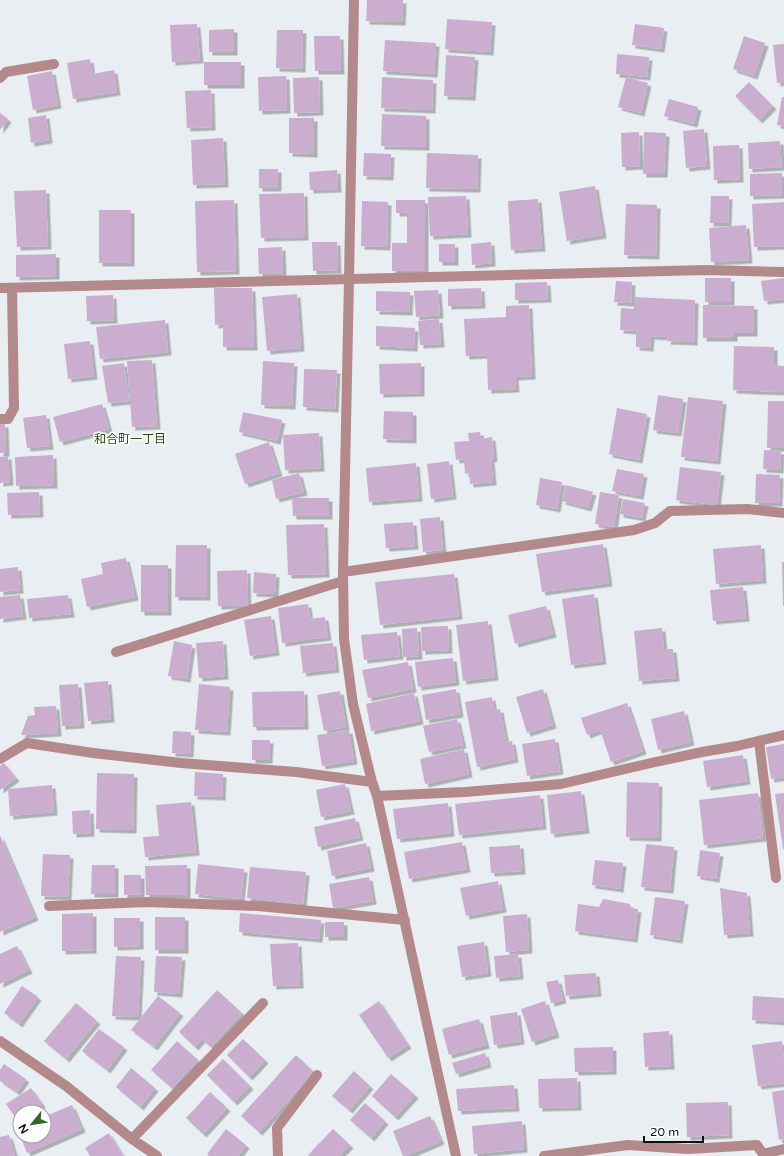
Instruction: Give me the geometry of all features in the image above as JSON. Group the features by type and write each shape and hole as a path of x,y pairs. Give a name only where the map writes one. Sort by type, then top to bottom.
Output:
{"street":[{"path":"354,0 343,577 344,639 353,704 372,782 377,796 456,1156"},
{"path":"0,78 6,72 54,64"},
{"path":"0,288 705,270 784,272"},
{"path":"0,419 8,419 14,408 12,288"},
{"path":"116,652 343,577 634,530 655,522 670,512 748,509 784,513"},
{"path":"377,796 465,792 561,784 672,758 784,735"},
{"path":"759,741 776,878"},
{"path":"0,759 27,743 93,754 296,772 372,782"},
{"path":"49,906 147,902 258,906 405,920"},
{"path":"132,1140 263,1003"},
{"path":"0,1041 66,1086 132,1140 157,1156"},
{"path":"278,1156 277,1128 318,1076"},
{"path":"544,1156 628,1145 688,1149 757,1145 764,1155 784,1149"}],"building":[{"path":"367,0 403,0 402,22 366,21"},
{"path":"447,19 492,22 490,52 445,49"},
{"path":"197,24 200,60 172,62 170,25"},
{"path":"635,24 664,28 661,49 632,45"},
{"path":"234,29 234,52 209,52 209,30"},
{"path":"277,30 303,30 302,69 276,68"},
{"path":"314,36 340,36 341,71 315,71"},
{"path":"744,36 765,43 754,76 733,69"},
{"path":"385,40 436,43 434,74 383,71"},
{"path":"784,44 784,82 777,83 773,45"},
{"path":"617,54 649,57 647,77 616,74"},
{"path":"446,55 475,57 472,97 444,96"},
{"path":"90,59 92,74 114,70 117,92 73,99 67,63"},
{"path":"204,62 241,62 241,85 204,85"},
{"path":"52,71 58,105 33,110 27,76"},
{"path":"286,76 287,110 259,111 258,77"},
{"path":"319,77 320,112 294,113 293,78"},
{"path":"382,77 433,80 432,110 381,108"},
{"path":"626,77 648,83 641,113 618,107"},
{"path":"749,82 773,106 759,120 735,96"},
{"path":"211,90 212,127 187,128 185,91"},
{"path":"782,97 784,97 784,126 777,125"},
{"path":"669,99 698,107 694,124 664,116"},
{"path":"0,113 8,119 0,130"},
{"path":"382,114 426,116 426,147 381,146"},
{"path":"46,115 49,140 31,143 28,118"},
{"path":"289,118 314,118 314,154 289,153"},
{"path":"704,129 707,166 686,168 683,131"},
{"path":"639,132 640,166 622,167 621,133"},
{"path":"644,132 666,133 664,174 643,174"},
{"path":"223,138 225,184 193,185 191,140"},
{"path":"780,141 782,167 749,169 748,143"},
{"path":"739,145 740,179 714,180 713,146"},
{"path":"364,153 391,154 390,177 363,176"},
{"path":"427,153 478,155 477,189 426,188"},
{"path":"259,169 278,169 278,188 259,188"},
{"path":"337,170 338,189 310,190 309,172"},
{"path":"782,173 782,195 750,196 750,174"},
{"path":"595,186 603,235 567,241 559,192"},
{"path":"46,190 48,246 17,247 14,191"},
{"path":"304,193 305,237 261,238 259,194"},
{"path":"466,196 468,234 430,236 428,197"},
{"path":"711,196 729,196 728,223 710,223"},
{"path":"538,199 542,248 511,250 508,201"},
{"path":"234,200 236,271 197,272 195,201"},
{"path":"396,200 425,200 425,271 392,271 392,243 407,243 407,213 396,213"},
{"path":"362,201 388,202 387,247 361,246"},
{"path":"784,202 784,246 754,247 752,204"},
{"path":"626,204 657,205 656,256 624,255"},
{"path":"99,210 131,210 131,263 99,263"},
{"path":"746,225 749,260 711,262 709,228"},
{"path":"312,242 337,242 338,270 313,271"},
{"path":"491,242 492,263 472,265 471,244"},
{"path":"439,244 455,244 455,262 439,262"},
{"path":"282,247 283,273 259,274 258,248"},
{"path":"56,254 56,276 16,277 16,255"},
{"path":"705,278 731,278 731,302 705,302"},
{"path":"784,278 784,299 764,301 761,281"},
{"path":"616,281 632,282 631,303 614,302"},
{"path":"547,282 548,299 515,300 515,283"},
{"path":"214,288 252,288 254,347 223,347 223,324 215,325"},
{"path":"481,288 482,305 448,306 448,289"},
{"path":"438,290 440,315 416,317 414,291"},
{"path":"376,291 410,292 409,312 376,311"},
{"path":"297,294 301,348 267,351 262,297"},
{"path":"113,295 114,320 87,321 86,296"},
{"path":"634,297 695,300 694,342 667,341 668,337 651,336 650,348 636,347 636,331 620,330 621,308 634,309"},
{"path":"529,305 532,376 515,377 516,389 488,390 487,355 466,356 464,319 506,317 506,306"},
{"path":"703,305 754,306 754,333 734,333 734,338 703,338"},
{"path":"439,319 441,344 420,345 418,321"},
{"path":"165,320 168,352 100,359 96,327"},
{"path":"376,326 415,328 414,348 376,346"},
{"path":"90,341 94,376 68,379 64,344"},
{"path":"734,346 774,347 774,365 784,366 784,392 733,390"},
{"path":"152,360 157,426 132,427 127,361"},
{"path":"263,361 294,363 292,406 261,405"},
{"path":"124,363 129,401 108,403 102,366"},
{"path":"421,363 421,393 380,394 379,364"},
{"path":"304,369 337,370 335,409 303,407"},
{"path":"658,395 683,399 678,433 653,430"},
{"path":"688,397 723,401 717,461 681,457"},
{"path":"768,401 784,401 784,448 767,448"},
{"path":"102,404 109,429 60,442 53,417"},
{"path":"617,408 647,414 639,460 609,454"},
{"path":"384,411 413,412 413,440 383,439"},
{"path":"243,412 282,420 277,441 239,432"},
{"path":"46,415 50,446 27,448 23,418"},
{"path":"0,424 5,424 6,453 0,453"},
{"path":"480,432 481,439 492,437 494,458 491,459 493,482 470,484 469,473 465,474 464,459 456,460 454,442 469,441 468,433"},
{"path":"319,433 321,468 285,470 283,435"},
{"path":"269,442 279,473 245,484 235,454"},
{"path":"764,450 781,451 780,470 763,469"},
{"path":"53,455 54,485 16,486 15,457"},
{"path":"8,456 10,482 0,483 0,457"},
{"path":"449,461 453,496 431,499 427,464"},
{"path":"416,463 419,498 369,502 366,468"},
{"path":"680,467 721,472 717,505 676,500"},
{"path":"617,469 644,474 640,496 612,491"},
{"path":"299,473 304,492 276,499 272,480"},
{"path":"756,474 780,475 779,503 755,503"},
{"path":"540,478 562,482 557,509 536,505"},
{"path":"566,485 593,492 588,508 562,501"},
{"path":"39,492 40,514 8,515 7,493"},
{"path":"600,492 619,495 614,527 595,524"},
{"path":"292,498 329,498 329,516 293,516"},
{"path":"623,499 645,503 642,518 620,514"},
{"path":"440,517 443,550 423,552 420,519"},
{"path":"413,522 415,546 386,548 384,524"},
{"path":"324,524 326,574 288,575 286,525"},
{"path":"603,544 609,583 542,592 536,554"},
{"path":"176,545 207,545 207,597 175,597"},
{"path":"761,545 763,580 716,584 713,549"},
{"path":"126,558 135,597 87,607 81,579 103,574 101,563"},
{"path":"782,562 784,562 784,606 783,606"},
{"path":"141,565 168,565 168,612 141,612"},
{"path":"18,567 20,590 0,592 0,569"},
{"path":"247,570 248,605 218,606 217,571"},
{"path":"254,572 276,574 275,594 253,593"},
{"path":"454,574 459,616 380,625 375,582"},
{"path":"743,587 746,618 713,621 710,590"},
{"path":"594,594 603,661 571,665 562,599"},
{"path":"20,595 23,616 0,619 0,597"},
{"path":"68,595 71,614 29,618 27,599"},
{"path":"308,604 310,619 325,617 328,637 282,643 278,608"},
{"path":"546,606 553,634 515,644 508,615"},
{"path":"271,616 276,652 250,656 244,620"},
{"path":"488,621 495,677 463,681 456,625"},
{"path":"448,626 449,650 422,651 421,627"},
{"path":"417,628 419,656 403,657 402,629"},
{"path":"662,628 664,649 673,649 676,678 639,681 634,631"},
{"path":"397,632 400,656 364,660 361,635"},
{"path":"174,641 192,645 187,679 168,676"},
{"path":"223,641 225,676 199,678 196,643"},
{"path":"333,643 336,669 303,673 300,646"},
{"path":"453,658 456,682 418,687 415,662"},
{"path":"408,662 413,689 368,698 362,670"},
{"path":"108,681 111,719 88,721 84,683"},
{"path":"78,684 81,725 62,726 59,685"},
{"path":"199,684 230,687 227,732 195,730"},
{"path":"456,689 460,714 426,720 422,695"},
{"path":"543,689 553,725 527,733 516,697"},
{"path":"304,691 305,726 253,727 252,692"},
{"path":"340,691 346,727 324,731 317,695"},
{"path":"414,693 420,721 371,731 366,704"},
{"path":"492,697 494,710 500,709 506,742 512,741 515,759 477,767 465,702"},
{"path":"627,703 643,751 611,762 600,730 587,735 581,718"},
{"path":"56,706 58,733 21,735 28,716 35,715 34,707"},
{"path":"684,711 691,742 658,750 651,719"},
{"path":"457,719 463,745 429,752 423,726"},
{"path":"349,730 354,761 322,766 317,735"},
{"path":"173,731 191,732 190,754 172,753"},
{"path":"555,739 560,771 527,776 522,744"},
{"path":"252,740 270,740 269,760 252,760"},
{"path":"784,744 784,777 771,779 766,747"},
{"path":"464,749 469,774 425,784 420,759"},
{"path":"743,755 747,781 707,787 703,761"},
{"path":"4,763 16,778 0,790 0,766"},
{"path":"195,772 223,774 222,797 194,796"},
{"path":"97,773 134,774 133,830 96,829"},
{"path":"627,782 659,783 658,838 626,837"},
{"path":"345,784 351,811 321,817 316,790"},
{"path":"52,785 54,812 10,816 8,789"},
{"path":"581,791 586,830 551,834 547,795"},
{"path":"758,793 763,838 704,845 699,800"},
{"path":"784,793 784,849 783,849 775,794"},
{"path":"540,795 543,826 459,835 455,804"},
{"path":"191,802 196,852 145,857 143,837 159,836 156,805"},
{"path":"448,803 451,833 397,839 393,809"},
{"path":"90,810 91,833 73,834 72,811"},
{"path":"355,818 360,837 318,847 314,827"},
{"path":"0,835 35,917 0,932"},
{"path":"462,842 467,869 409,879 404,852"},
{"path":"366,843 371,868 332,876 327,851"},
{"path":"646,844 674,847 670,890 641,887"},
{"path":"520,845 522,871 491,873 489,847"},
{"path":"700,850 720,853 716,879 697,876"},
{"path":"43,854 70,855 68,897 41,896"},
{"path":"595,860 623,863 620,889 592,885"},
{"path":"198,864 244,869 241,899 195,894"},
{"path":"92,865 115,865 115,894 91,894"},
{"path":"187,865 187,895 146,895 145,866"},
{"path":"250,867 306,872 303,904 247,898"},
{"path":"124,875 141,875 141,894 124,895"},
{"path":"369,877 373,901 333,908 329,884"},
{"path":"498,881 503,909 466,916 460,888"},
{"path":"720,888 747,893 750,933 724,935"},
{"path":"655,897 685,901 679,940 650,935"},
{"path":"603,899 630,904 630,908 638,909 634,939 575,931 578,904 599,907"},
{"path":"93,913 93,950 62,951 62,914"},
{"path":"240,913 321,920 319,939 239,932"},
{"path":"527,914 529,950 506,952 503,916"},
{"path":"155,917 185,917 185,950 155,950"},
{"path":"114,918 140,918 140,946 114,947"},
{"path":"325,922 344,922 344,937 325,937"},
{"path":"484,942 488,973 462,977 457,946"},
{"path":"298,943 300,985 273,986 270,944"},
{"path":"17,946 29,970 0,984 0,954"},
{"path":"518,954 520,976 496,978 494,956"},
{"path":"116,956 141,957 138,1017 112,1016"},
{"path":"156,956 182,957 179,994 154,992"},
{"path":"596,973 598,993 566,996 564,975"},
{"path":"558,980 563,1000 551,1003 546,982"},
{"path":"22,986 38,997 19,1024 4,1013"},
{"path":"217,990 242,1013 211,1047 202,1039 195,1047 179,1032"},
{"path":"158,996 180,1013 154,1047 131,1030"},
{"path":"753,996 784,998 784,1022 752,1020"},
{"path":"379,1001 408,1045 388,1058 359,1015"},
{"path":"545,1001 556,1034 532,1042 521,1009"},
{"path":"76,1003 97,1021 66,1059 44,1041"},
{"path":"517,1012 521,1041 494,1045 490,1016"},
{"path":"479,1019 486,1045 449,1055 442,1029"},
{"path":"99,1029 124,1047 107,1070 82,1051"},
{"path":"669,1031 671,1066 645,1067 643,1033"},
{"path":"243,1039 265,1060 249,1077 227,1055"},
{"path":"177,1041 198,1060 172,1088 151,1070"},
{"path":"782,1041 784,1083 758,1086 752,1045"},
{"path":"613,1047 613,1071 575,1072 574,1048"},
{"path":"485,1053 488,1064 456,1074 452,1063"},
{"path":"296,1055 314,1072 259,1132 241,1116"},
{"path":"223,1059 250,1086 234,1102 207,1075"},
{"path":"4,1064 26,1079 17,1092 0,1081 0,1070"},
{"path":"131,1068 155,1088 140,1107 116,1087"},
{"path":"354,1071 370,1086 349,1110 332,1096"},
{"path":"391,1074 415,1095 395,1117 372,1096"},
{"path":"577,1078 578,1107 539,1108 538,1079"},
{"path":"514,1085 516,1108 458,1111 456,1089"},
{"path":"31,1088 42,1104 12,1104 12,1113 6,1104"},
{"path":"784,1090 784,1139 779,1140 772,1092"},
{"path":"210,1092 227,1108 203,1134 186,1118"},
{"path":"728,1102 729,1135 687,1137 686,1103"},
{"path":"365,1103 385,1121 371,1138 350,1120"},
{"path":"72,1105 82,1129 52,1142 52,1114"},
{"path":"430,1116 441,1141 403,1156 393,1131"},
{"path":"522,1121 524,1149 474,1154 472,1126"},
{"path":"226,1129 246,1145 238,1156 209,1156 207,1154"},
{"path":"333,1129 350,1145 339,1156 308,1155"},
{"path":"109,1133 123,1156 90,1156 85,1148"},
{"path":"9,1135 15,1155 0,1156 0,1137"},
{"path":"23,1144 48,1144 27,1153"}],"district":[{"name":"和合町一丁目","path":"130,439"}]}
